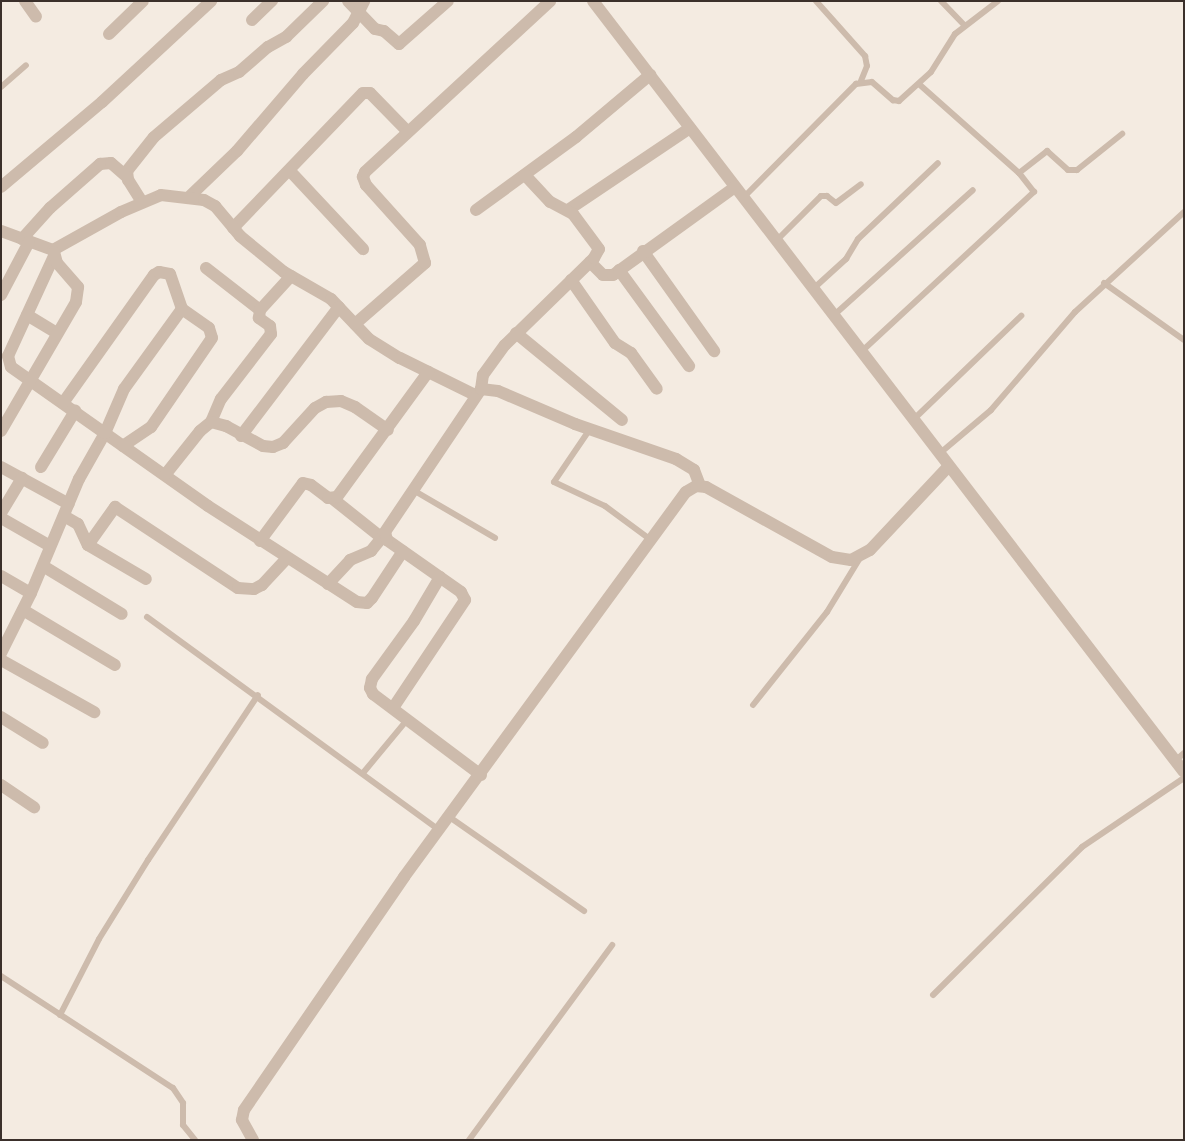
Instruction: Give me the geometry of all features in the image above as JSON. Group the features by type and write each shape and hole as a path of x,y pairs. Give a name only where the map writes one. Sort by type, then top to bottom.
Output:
{"street":[{"path":"25,1 36,17"},
{"path":"109,34 143,1"},
{"path":"1,187 102,102 211,1"},
{"path":"252,20 272,1"},
{"path":"126,176 130,166 171,121 221,80 239,72 268,46 286,37 322,1"},
{"path":"348,1 362,7 374,29 384,31 400,44 448,1"},
{"path":"354,324 425,263 420,245 366,185 363,177 408,132 550,1"},
{"path":"593,1 777,240 948,467 966,486 1180,757 1184,772"},
{"path":"190,196 237,150 362,7"},
{"path":"476,210 525,175 650,75"},
{"path":"233,228 290,172 363,93 370,94 408,132"},
{"path":"568,210 690,128"},
{"path":"1,295 26,240 50,208 100,164 111,163 126,176 142,202"},
{"path":"290,172 363,249"},
{"path":"328,584 350,560 371,551 383,536 478,392 487,368 516,333 598,253 598,244 568,210 550,202 525,175"},
{"path":"590,262 603,275 608,276 735,187"},
{"path":"403,551 367,603 357,602 287,558 165,475 7,362 54,253 142,202 161,195 190,196 215,206 233,228 291,276 321,292 354,324 384,349 428,372 478,392 498,391 590,429 689,465 697,474 700,486 832,557 851,560 860,558 948,467"},
{"path":"1,231 54,253 73,280 78,294 1,431"},
{"path":"643,251 714,351"},
{"path":"206,268 260,310"},
{"path":"619,270 689,366"},
{"path":"63,403 159,272 170,274 182,308 208,328 212,338 151,428 123,446"},
{"path":"165,475 200,431 212,422 221,399 271,334 270,326 259,318 260,310 291,276"},
{"path":"571,280 615,343 631,353 657,389"},
{"path":"1,653 7,630 23,610 87,462 105,433 124,389 182,308"},
{"path":"241,436 339,308"},
{"path":"27,315 57,333"},
{"path":"516,333 622,420"},
{"path":"333,499 388,430 428,372"},
{"path":"212,422 226,426 241,436 263,446 283,443 315,408 326,402 342,402 355,407 388,430"},
{"path":"40,467 75,412"},
{"path":"1,467 22,478 66,510 78,524 88,544 146,579"},
{"path":"1,513 22,478"},
{"path":"260,540 303,483 333,499 464,596 464,605 393,708"},
{"path":"253,1140 242,1120 244,1110 438,829 480,775 686,492 700,486"},
{"path":"88,544 115,507 238,588 254,589 262,585 287,558"},
{"path":"1,518 50,546"},
{"path":"43,566 122,614"},
{"path":"1,576 31,593"},
{"path":"440,577 414,621 372,679 370,688 373,694 480,775"},
{"path":"23,610 115,665"},
{"path":"1,660 94,712"},
{"path":"1,717 43,743"},
{"path":"1,785 34,807"}],"lane":[{"path":"743,198 860,82 867,66 865,56 816,1"},
{"path":"941,1 964,26"},
{"path":"860,82 872,82 896,101 920,85 964,26 998,1"},
{"path":"1,87 26,65"},
{"path":"861,352 1033,196 1034,189 1019,173 920,85"},
{"path":"1019,173 1047,151 1068,170 1077,170 1122,134"},
{"path":"813,289 846,259 858,239 938,163"},
{"path":"777,240 821,196 839,202 861,184"},
{"path":"833,316 973,190"},
{"path":"939,454 991,410 1046,343 1104,283 1184,212"},
{"path":"1104,283 1184,340"},
{"path":"914,420 1021,316"},
{"path":"590,429 554,482 605,506 652,541"},
{"path":"413,490 495,538"},
{"path":"753,705 827,612 860,558"},
{"path":"147,617 258,695 438,829"},
{"path":"60,1015 100,939 139,875 258,695"},
{"path":"363,773 407,720"},
{"path":"933,995 1082,847 1184,778"},
{"path":"448,816 584,911"},
{"path":"469,1140 612,945"},
{"path":"1,976 179,1093 183,1103 183,1125 195,1140"}]}
